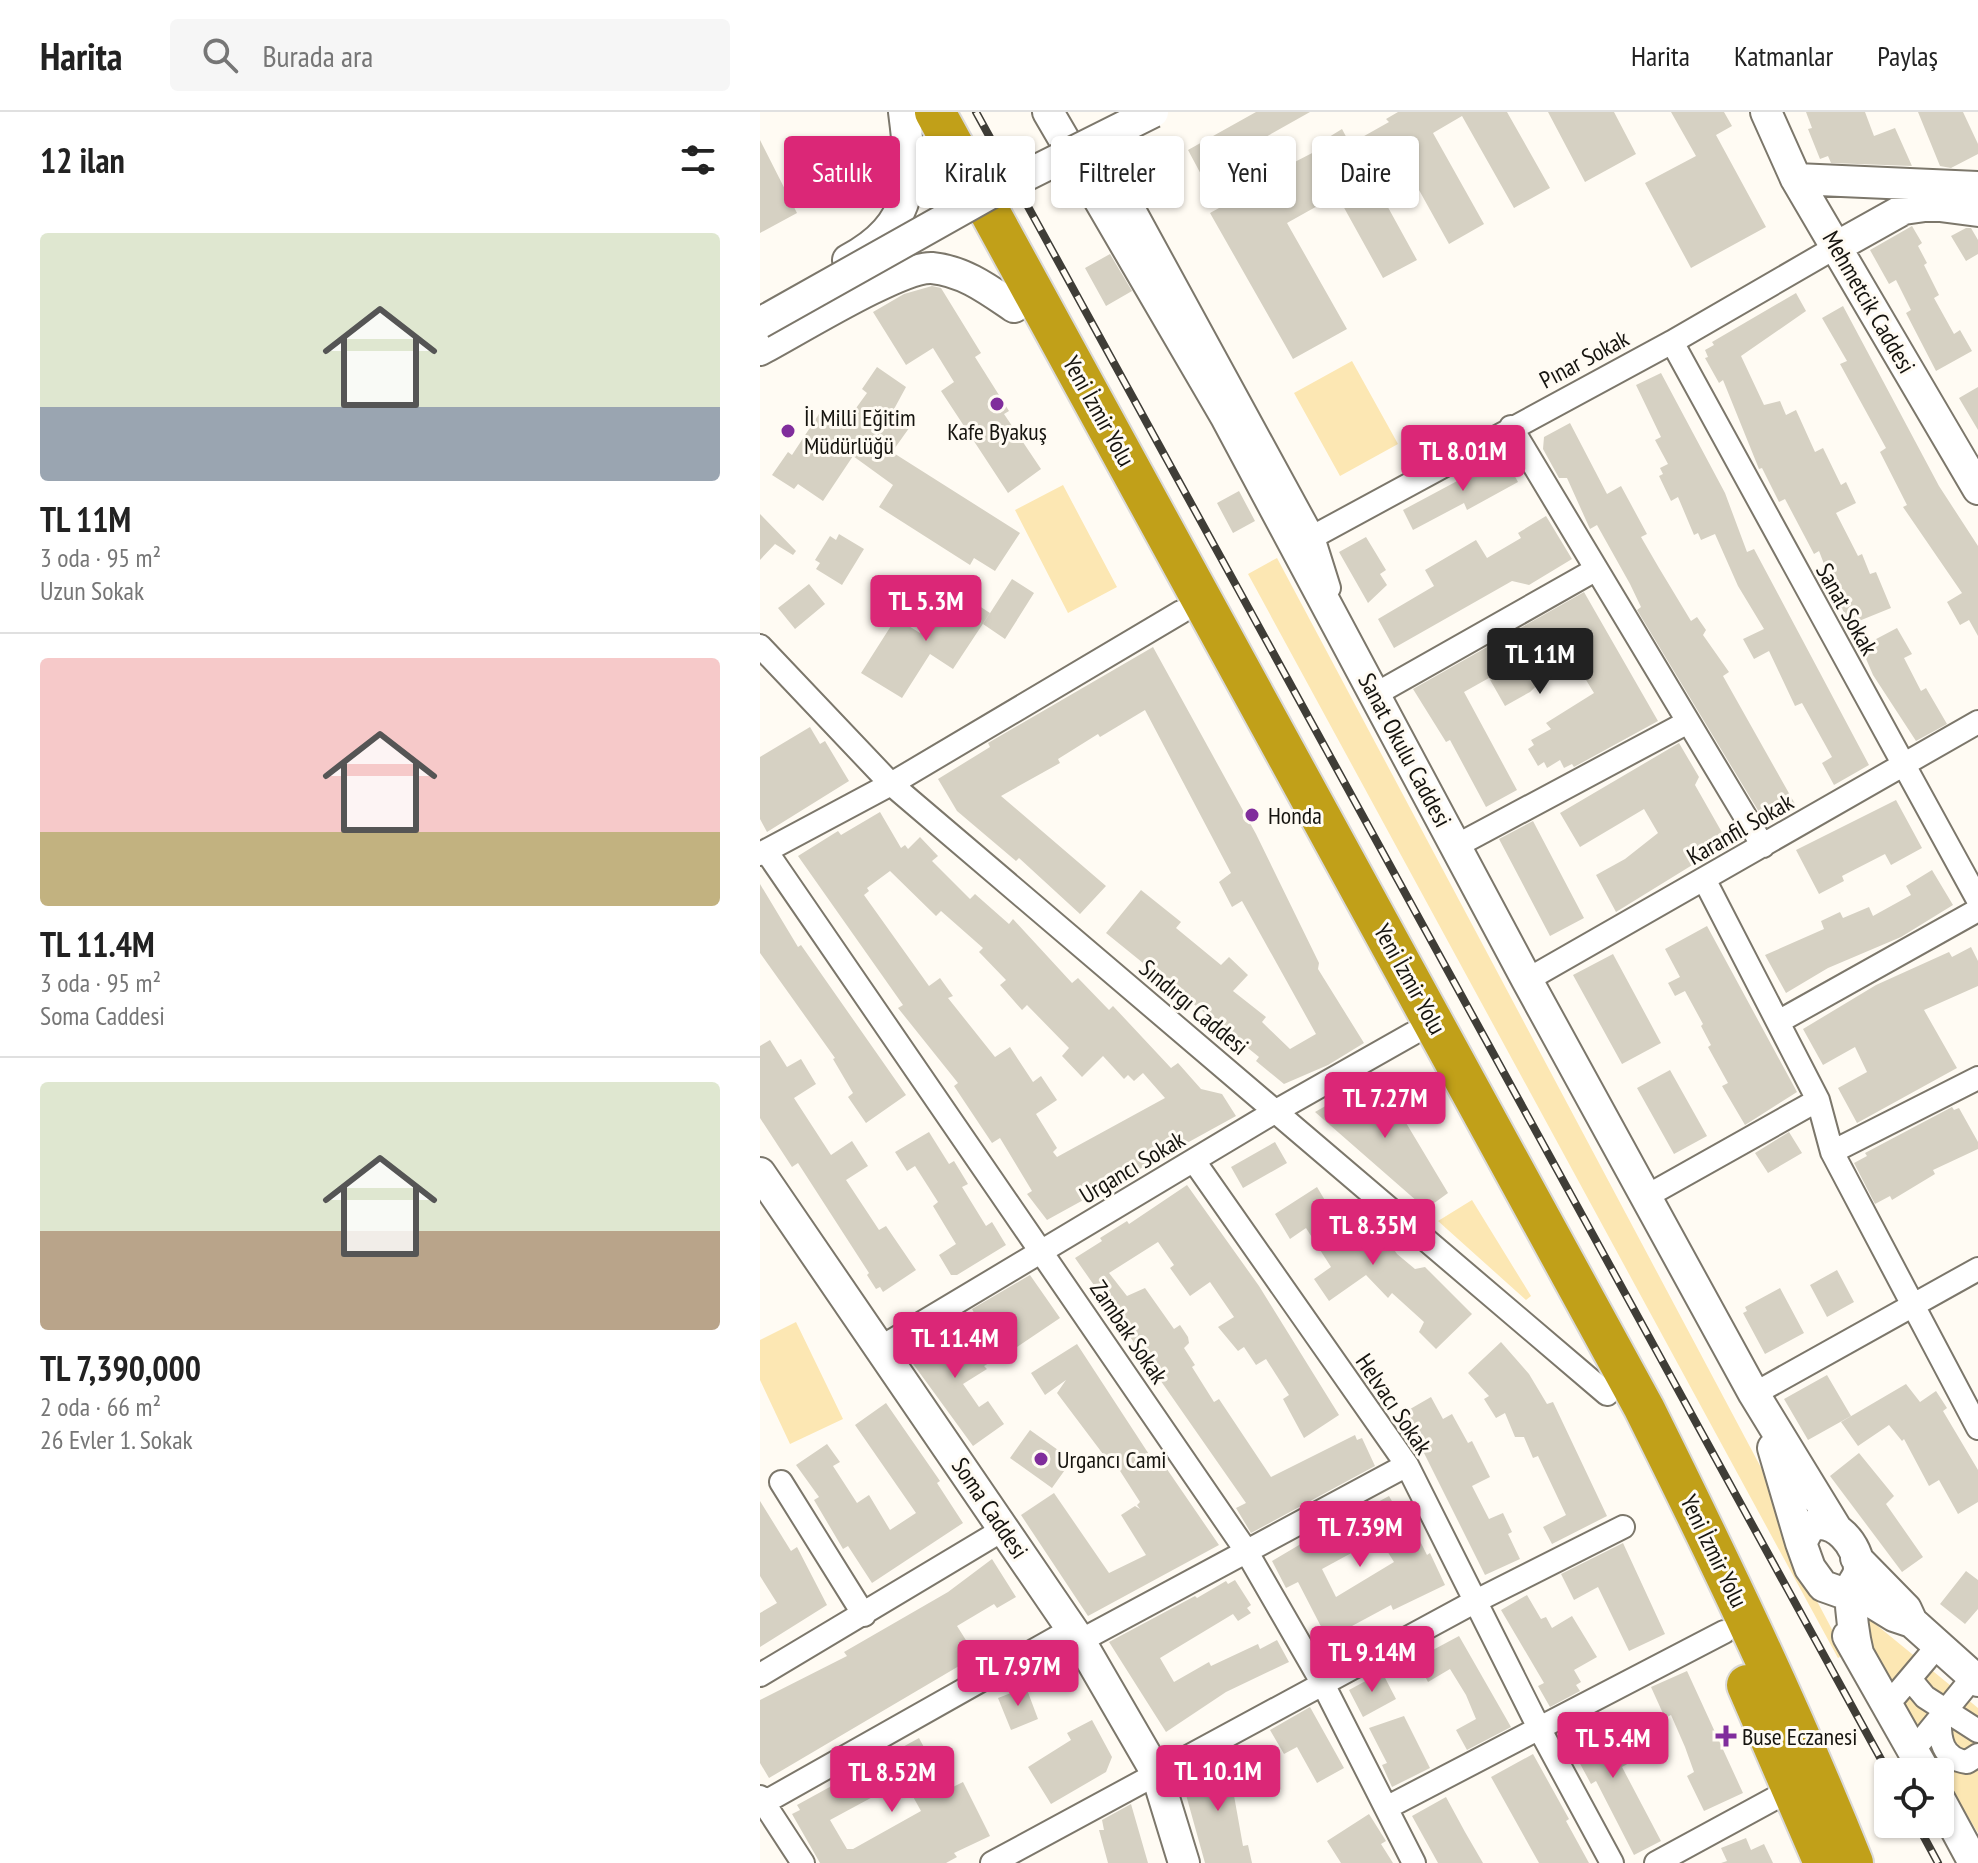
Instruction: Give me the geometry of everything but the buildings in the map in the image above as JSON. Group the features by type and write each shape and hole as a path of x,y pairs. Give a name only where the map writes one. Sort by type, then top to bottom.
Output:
{"highway":[{"name":"Yeni İzmir Yolu","path":"905,112 1014,307 1192,606 1644,1408 1744,1612 1818,1775 1853,1863"},
{"name":"Yeni İzmir Yolu","path":"935,112 1412,1034 1607,1394 1724,1632 1824,1863"}],"main road":[{"path":"876,245 901,211 908,186 910,157 905,112"},
{"name":"Sanat Okulu Caddesi","path":"1048,112 1226,417 1304,542 1344,635 1527,980 1754,1394"},
{"path":"760,323 993,192 1153,112"},
{"name":"Mehmetcik Caddesi","path":"1766,112 1796,179 1978,489"},
{"path":"1796,179 1978,187"},
{"path":"1836,247 1904,209 1932,205 1978,211"},
{"path":"760,307 876,245 889,244 900,251 903,263 893,279"},
{"path":"760,350 893,279 929,268 977,282 1014,307"},
{"name":"Soma Caddesi","path":"760,1173 1076,1635 1156,1772 1184,1863"},
{"path":"1754,1394 1856,1558 1972,1684"},
{"path":"1754,1394 1757,1412 1776,1453 1801,1543 1818,1581 1917,1758"},
{"path":"1801,1543 1810,1526 1825,1523 1836,1528"},
{"path":"1856,1558 1858,1653"},
{"path":"1818,1581 1859,1603 1912,1622"},
{"path":"1954,1826 1974,1863"}],"street":[{"name":"Pınar Sokak","path":"1304,542 1672,342 1836,247"},
{"name":"Sanat Sokak","path":"1672,342 1978,900"},
{"path":"1511,427 1763,846"},
{"path":"1376,694 1595,570"},
{"path":"763,853 891,784 1192,606"},
{"name":"Sındırgı Caddesi","path":"760,646 891,784 1607,1394"},
{"path":"1456,846 1688,722"},
{"name":"Karanfil Sokak","path":"1527,980 1978,722"},
{"name":"Zambak Sokak","path":"763,853 1042,1250 1245,1549 1323,1684 1414,1863"},
{"path":"1704,879 1818,1100 1832,1152 1911,1307 1978,1428"},
{"path":"1778,1022 1978,910"},
{"name":"Urgancı Sokak","path":"880,1348 1276,1111 1412,1034"},
{"path":"1832,1152 1978,1078"},
{"path":"1647,1196 1818,1100"},
{"name":"Helvacı Sokak","path":"1194,1161 1407,1465 1474,1602 1612,1863"},
{"path":"1754,1394 1978,1269"},
{"path":"803,1863 761,1801 1407,1465"},
{"path":"781,1482 864,1615"},
{"path":"1004,1860 1156,1772 1474,1602 1623,1527"},
{"path":"760,1675 1004,1529"},
{"path":"1388,1807 1724,1632"},
{"path":"1929,1656 1903,1687 1925,1697 1943,1714 1962,1718 1978,1731"},
{"path":"1921,1741 1972,1684"},
{"path":"1943,1714 1945,1750 1958,1761 1975,1763"},
{"path":"1656,1863 1792,1789"}],"shaded area":[{"path":"1352,361 1398,444 1340,476 1294,393"},
{"path":"1063,485 1117,587 1068,613 1015,510"},
{"path":"1277,558 1782,1507 1800,1569 1845,1654 1838,1658 1248,574"},
{"path":"1472,1200 1531,1296 1526,1300 1438,1221"},
{"path":"796,1322 843,1419 790,1444 760,1380 760,1340"},
{"path":"1868,1618 1978,1708 1978,1833 1954,1794 1954,1758 1932,1758 1862,1630"}],"railway":[{"path":"976,112 1880,1758"},
{"path":"1925,1838 1938,1863"}],"place":[{"name":"Kafe Byakuş","path":"997,404"},
{"name":"İl Milli Eğitim Müdürlüğü","path":"788,431"},
{"name":"Honda","path":"1252,815"},
{"name":"Urgancı Cami","path":"1041,1459"},
{"name":"Buse Eczanesi","path":"1726,1736"}]}
